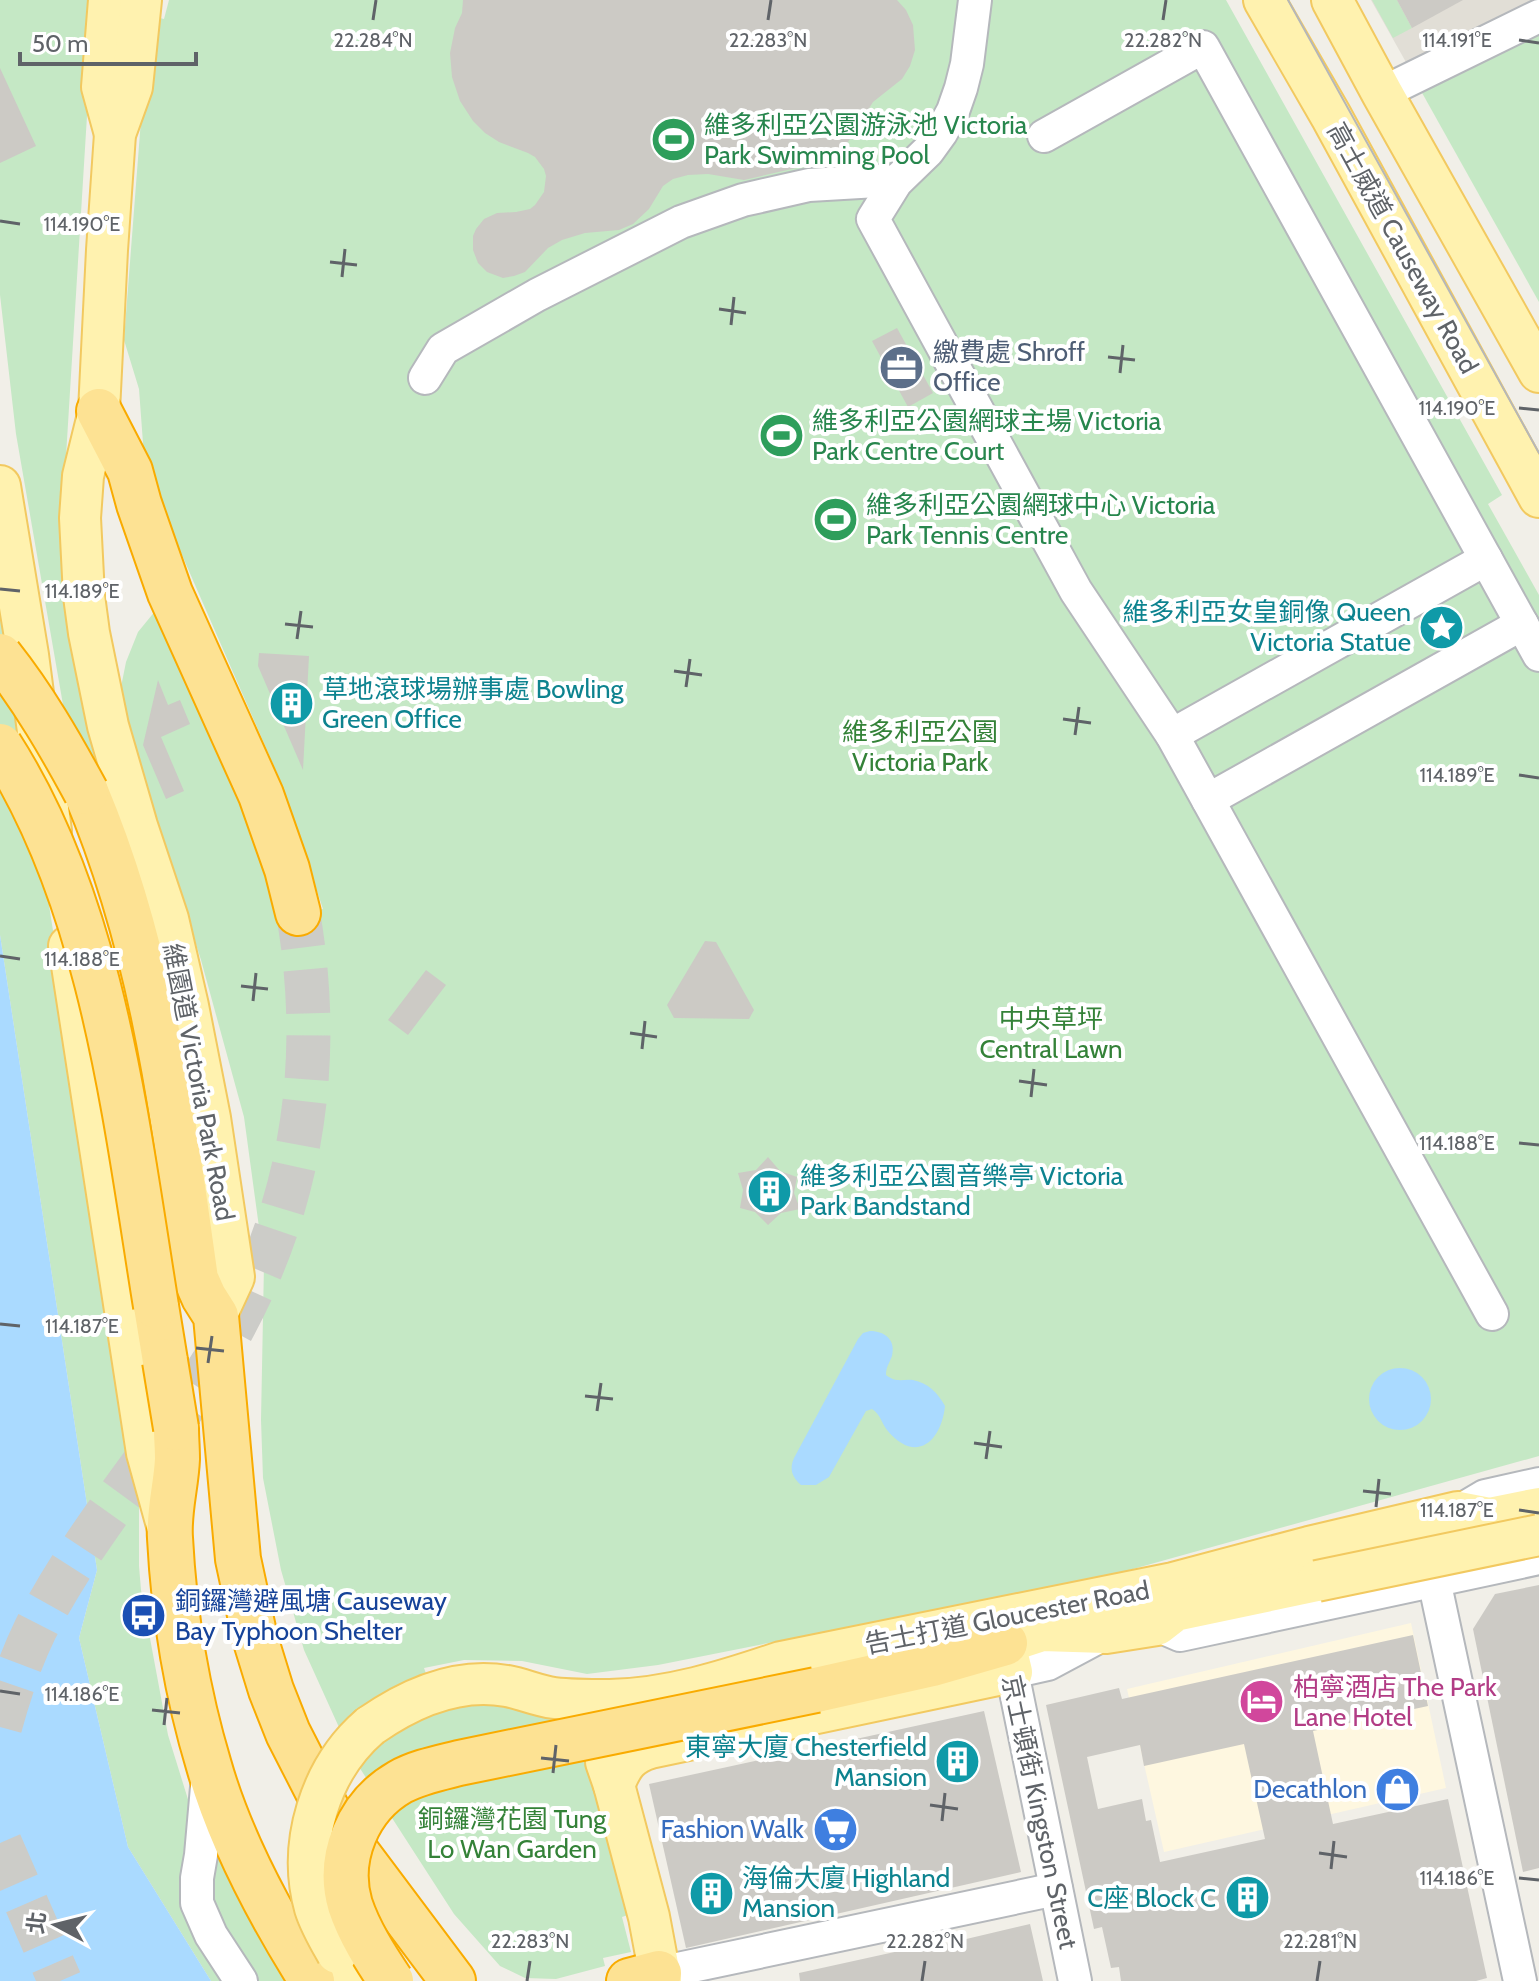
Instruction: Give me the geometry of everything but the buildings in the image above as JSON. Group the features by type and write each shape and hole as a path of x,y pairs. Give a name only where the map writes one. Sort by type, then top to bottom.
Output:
{"highway":[{"path":"99,411 130,471 170,593 261,795 287,869 298,913"},
{"path":"0,656 32,698 73,768 107,841 149,985 206,1297"},
{"path":"0,746 35,808 68,889 95,977 111,1044 176,1428 177,1458 169,1533 183,1650 209,1768 240,1850 288,1943 312,1981"},
{"name":"維園道 Victoria Park Road","path":"206,1297 238,1559 255,1638 271,1690 294,1746 333,1821 458,1980"},
{"path":"391,1981 354,1916 347,1887 346,1863 352,1838 360,1823 377,1800 400,1782 459,1763 913,1668 1008,1658"}],"main road":[{"path":"109,0 102,87 115,134"},
{"path":"115,134 132,87 141,0"},
{"name":"高士威道 Causeway Road","path":"1264,0 1331,116 1539,497"},
{"path":"1332,0 1539,372"},
{"name":"維園道 Victoria Park Road","path":"115,134 99,411 83,476 80,518 87,621 108,726 168,919 210,1118 234,1277 206,1297"},
{"path":"0,486 147,1453 169,1533"},
{"path":"1463,1515 1539,1508"},
{"name":"告士打道 Gloucester Road","path":"553,1698 613,1700 649,1697 726,1680 781,1662 1173,1583 1309,1547 1463,1515"},
{"name":"告士打道 Gloucester Road","path":"614,1785 627,1758 639,1751 1008,1658 1042,1631 1106,1633 1317,1581 1539,1535"},
{"path":"355,1981 315,1910 311,1885 311,1840 324,1789 334,1766 347,1748 370,1726 416,1698 449,1687 477,1684 504,1686 553,1698 584,1724 595,1740 609,1768 649,1917 650,1978"}],"street":[{"path":"975,0 967,64 953,111 928,151 896,182 873,219 1076,591 1172,735 1492,1314"},
{"path":"1382,93 1539,16"},
{"path":"1044,136 1203,47 1539,655"},
{"path":"425,378 443,349 537,295 681,222 743,200 809,185 896,182"},
{"path":"1172,735 1486,559"},
{"path":"1208,800 1522,624"},
{"name":"告士打道 Gloucester Road","path":"1463,1515 1485,1496 1539,1484"},
{"path":"1463,1515 1434,1580 1520,1981"},
{"name":"告士打道 Gloucester Road","path":"1166,1618 1180,1635 1539,1558"},
{"name":"京士頓街 Kingston Street","path":"1008,1658 1075,1981"},
{"path":"209,1768 197,1903 211,1935 241,1981"},
{"path":"650,1978 1056,1889"}],"shaded area":[{"path":"1371,0 1537,0 1407,64"},
{"path":"1411,1623 1446,1788 1164,1852 1127,1689"}],"green space":[{"name":"維多利亞公園 Victoria Park","path":"0,0 123,0 122,9 164,19 169,0 1226,0 1502,495 1488,504 1539,595 1539,1456 1115,1574 658,1665 587,1674 522,1661 464,1660 424,1668 437,1704 489,1697 550,1714 560,1721 588,1762 628,1915 622,1917 631,1952 603,1958 605,1966 556,1979 525,1978 500,1966 454,1914 352,1756 304,1650 281,1570 263,1478 264,1264 244,1117 201,960 140,769 120,692 126,662 138,632 156,610 266,859 278,920 323,909 280,780 145,470 139,389 124,340 146,55 91,51 63,505 108,779 66,722 16,434 0,295"},
{"path":"1372,0 1397,0 1412,28 1393,38"},
{"path":"1539,32 1539,302 1421,91"},
{"path":"0,588 139,1487 141,1590 168,1735 191,1809 227,1981 211,1981 128,1847 79,1638 97,1570 0,935"},
{"path":"214,1857 222,1860 288,1981 254,1981 208,1897"}],"water":[{"path":"0,935 97,1570 79,1638 128,1847 211,1981 0,1981"},
{"path":"870,1331 885,1335 891,1341 893,1350 886,1375 896,1380 913,1380 932,1389 945,1406 943,1419 925,1445 907,1446 887,1430 875,1411 866,1411 829,1477 816,1485 801,1485 792,1473 794,1458 858,1339"},
{"path":"1394,1368 1406,1368 1422,1377 1429,1387 1429,1411 1422,1421 1406,1430 1394,1430 1374,1416 1369,1405 1369,1393 1383,1373"}],"tunnel":[{"path":"0,1727 24,1654 54,1595 96,1529 210,1367 240,1314 265,1260 284,1205 298,1148 306,1091 306,973 298,913"},
{"path":"0,1843 60,1981"}],"tram line":[{"path":"1288,0 1539,453"}],"place":[{"name":"維多利亞公園游泳池 Victoria Park Swimming Pool","path":"673,140"},
{"name":"繳費處 Shroff Office","path":"902,367"},
{"name":"維多利亞公園網球主場 Victoria Park Centre Court","path":"781,436"},
{"name":"維多利亞公園網球中心 Victoria Park Tennis Centre","path":"835,520"},
{"name":"維多利亞女皇銅像 Queen Victoria Statue","path":"1442,627"},
{"name":"草地滾球場辦事處 Bowling Green Office","path":"291,704"},
{"name":"維多利亞公園音樂亭 Victoria Park Bandstand","path":"769,1191"},
{"name":"銅鑼灣避風塘 Causeway Bay Typhoon Shelter","path":"144,1616"},
{"name":"柏寧酒店 The Park Lane Hotel","path":"1262,1702"},
{"name":"東寧大廈 Chesterfield Mansion","path":"958,1762"},
{"name":"Decathlon","path":"1398,1789"},
{"name":"Fashion Walk","path":"835,1829"},
{"name":"海倫大廈 Highland Mansion","path":"711,1893"},
{"name":"C座 Block C","path":"1247,1898"}],"park label":[{"name":"中央草坪 Central Lawn","path":"1051,1034"},
{"name":"銅鑼灣花園 Tung Lo Wan Garden","path":"512,1834"}]}
